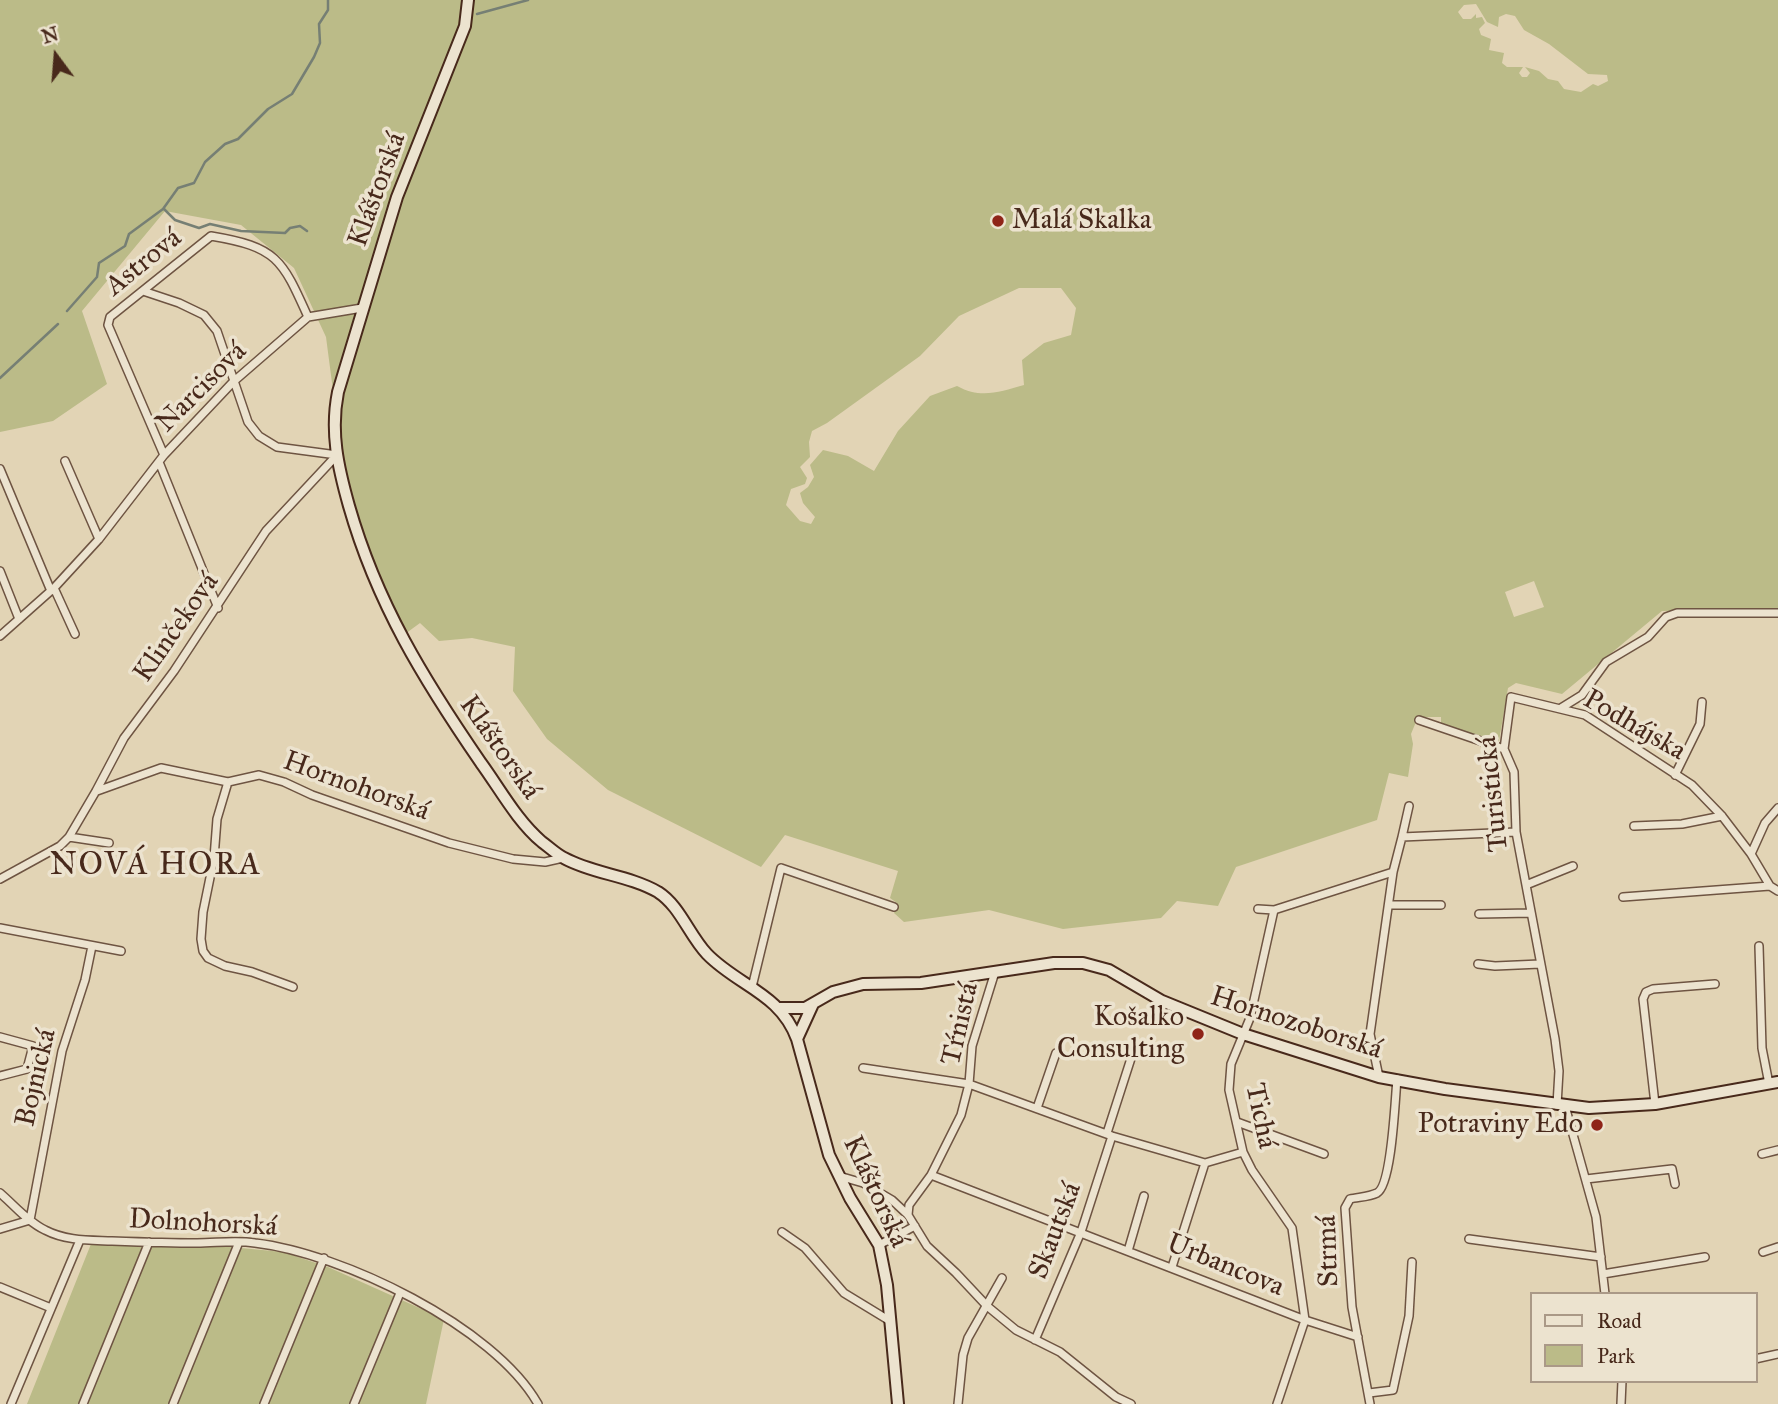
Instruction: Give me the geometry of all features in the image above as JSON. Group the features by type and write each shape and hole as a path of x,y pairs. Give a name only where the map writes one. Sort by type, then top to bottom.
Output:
{"street":[{"name":"Kláštorská","path":"468,0 465,26 397,197 362,308 334,413 333,436 337,455 365,557 390,616 435,696 529,830 563,858 643,885 661,894 708,956 779,1008 790,1021 838,1176 879,1245 887,1284 898,1404"},
{"name":"Astrová","path":"164,455 108,325 110,317 211,236 256,246 274,258 289,273 309,317"},
{"path":"143,291 204,315 217,331 247,422 259,436 277,447 337,455"},
{"path":"309,317 362,308"},
{"name":"Narcisová","path":"0,636 53,589 99,539 164,455 233,382 309,317"},
{"name":"Klinčeková","path":"0,879 60,846 69,837 124,738 218,608 266,531 337,455"},
{"path":"65,461 99,539"},
{"path":"159,462 218,608"},
{"path":"0,469 75,634"},
{"path":"0,571 19,619"},
{"path":"1561,708 1582,695 1606,662 1648,637 1666,617 1677,613 1778,612"},
{"name":"Podhájska","path":"1511,697 1585,715 1692,785 1722,816 1751,854 1770,886 1778,891"},
{"name":"Turistická","path":"1511,697 1504,749 1514,772 1516,832 1559,1071 1561,1105 1596,1217 1605,1292"},
{"path":"1675,775 1700,724 1702,702"},
{"path":"1419,720 1504,749"},
{"name":"Hornohorská","path":"96,791 161,768 228,782 259,775 449,843 513,859 545,862 563,858"},
{"path":"228,782 217,819 214,858 203,912 203,951 208,958 225,965 293,987"},
{"path":"1379,1077 1370,1034 1394,872 1409,806"},
{"path":"1751,854 1761,830 1778,808"},
{"path":"1634,826 1682,824 1722,816"},
{"path":"1402,837 1516,832"},
{"path":"69,837 109,843"},
{"name":"Turistická","path":"1526,886 1573,866"},
{"path":"752,987 781,868 894,907"},
{"path":"1258,909 1274,910 1394,872"},
{"path":"1623,897 1770,886"},
{"path":"1389,905 1441,905"},
{"name":"Tichá","path":"1274,910 1250,1018 1231,1064 1229,1090 1243,1152 1252,1170 1292,1228 1305,1320"},
{"path":"1479,914 1531,914"},
{"path":"0,928 121,951"},
{"name":"Bojnická","path":"30,1220 62,1051 85,980 92,946"},
{"path":"1759,946 1762,1048 1774,1083"},
{"name":"Hornozoborská","path":"779,1008 797,1009 813,1004 833,992 863,984 921,983 1054,963 1083,963 1109,970 1162,1001 1243,1034 1379,1077 1445,1089 1561,1105 1609,1107 1655,1104 1774,1083"},
{"path":"1478,964 1540,964"},
{"name":"Tŕnistá","path":"908,1214 909,1205 931,1175 961,1115 969,1084 972,1046 995,972"},
{"path":"1655,1104 1643,999 1646,992 1653,989 1715,984"},
{"path":"797,1039 813,1004"},
{"path":"0,1037 33,1046 27,1069 0,1076"},
{"name":"Skautská","path":"1035,1340 1081,1232 1135,1046"},
{"path":"1037,1108 1056,1053"},
{"name":"Tŕnistá","path":"863,1068 969,1084"},
{"name":"Strmá","path":"1370,1404 1352,1307 1345,1208 1350,1199 1378,1192 1382,1187 1389,1168 1397,1079"},
{"path":"969,1084 1110,1135 1205,1163 1243,1152"},
{"path":"1237,1122 1324,1154"},
{"path":"1762,1154 1778,1150"},
{"path":"1172,1268 1205,1163"},
{"path":"1586,1179 1672,1169 1675,1184"},
{"name":"Urbancova","path":"931,1175 1305,1320 1358,1337"},
{"path":"838,1176 863,1183 892,1200 908,1214 927,1246 987,1306 1016,1330 1060,1352 1115,1397 1131,1404"},
{"name":"Dolnohorská","path":"0,1193 42,1229 60,1237 149,1242 239,1242 264,1244 324,1258 444,1315 498,1357 538,1404"},
{"name":"Urbancova","path":"1128,1251 1144,1196"},
{"path":"0,1229 30,1220"},
{"path":"879,1245 915,1226"},
{"path":"782,1232 804,1248 844,1293 890,1321"},
{"path":"1469,1239 1601,1257"},
{"path":"11,1404 80,1240"},
{"path":"83,1404 149,1242"},
{"path":"173,1404 239,1242"},
{"path":"1763,1252 1778,1247"},
{"path":"1602,1273 1705,1256"},
{"path":"264,1404 324,1258"},
{"path":"1369,1393 1393,1390 1409,1316 1412,1262"},
{"path":"958,1404 963,1355 968,1338 1002,1278"},
{"path":"0,1287 51,1308"},
{"path":"354,1404 400,1293"},
{"name":"Urbancova","path":"1277,1404 1305,1320"},
{"path":"1757,1359 1778,1354"},
{"path":"1621,1404 1622,1383"}],"green space":[{"path":"0,0 1778,0 1778,609 1662,611 1562,694 1516,683 1508,688 1499,741 1441,725 1441,717 1418,717 1411,734 1413,744 1408,777 1389,773 1377,820 1236,867 1218,906 1177,901 1161,918 1063,929 989,910 904,922 894,913 897,903 890,898 898,871 785,835 761,867 608,790 547,739 513,691 515,647 472,638 439,641 420,623 405,634 378,583 346,490 326,337 294,268 241,225 165,211 82,311 107,384 53,421 0,432","holes":["1476,4 1487,22 1498,27 1499,17 1506,14 1515,16 1524,30 1549,44 1588,74 1607,75 1608,81 1598,86 1593,84 1581,92 1564,89 1558,81 1525,67 1530,73 1527,77 1522,77 1519,73 1523,67 1507,67 1502,63 1504,53 1489,50 1491,39 1481,35 1479,29 1485,23 1482,17 1476,18 1476,14 1471,19 1463,19 1458,12 1464,5","1019,288 1061,288 1076,308 1071,335 1044,343 1022,360 1024,385 982,393 957,386 930,396 898,431 874,471 848,456 823,450 810,465 814,477 800,493 803,503 815,517 811,524 800,521 786,505 791,489 805,484 807,478 800,467 810,457 809,442 812,431 920,356 959,316","1534,581 1544,607 1514,617 1505,592"]},
{"path":"91,1244 220,1246 283,1252 328,1267 444,1319 426,1404 27,1404"}],"waterway":[{"path":"67,311 97,277 99,263 125,246 129,234 163,209 178,188 194,183 205,162 225,144 238,139 268,109 292,94 320,43 319,24 328,10 328,0"},
{"path":"477,14 528,0"},
{"path":"164,209 175,220 199,228 210,224 241,231 285,233 290,228 300,226 307,231"},
{"path":"0,378 58,324"}],"place":[{"name":"Malá Skalka","path":"998,221"},
{"name":"Košalko Consulting","path":"1198,1034"},
{"name":"Potraviny Edo","path":"1597,1125"}],"district":[{"name":"NOVÁ HORA","path":"156,866"}]}
